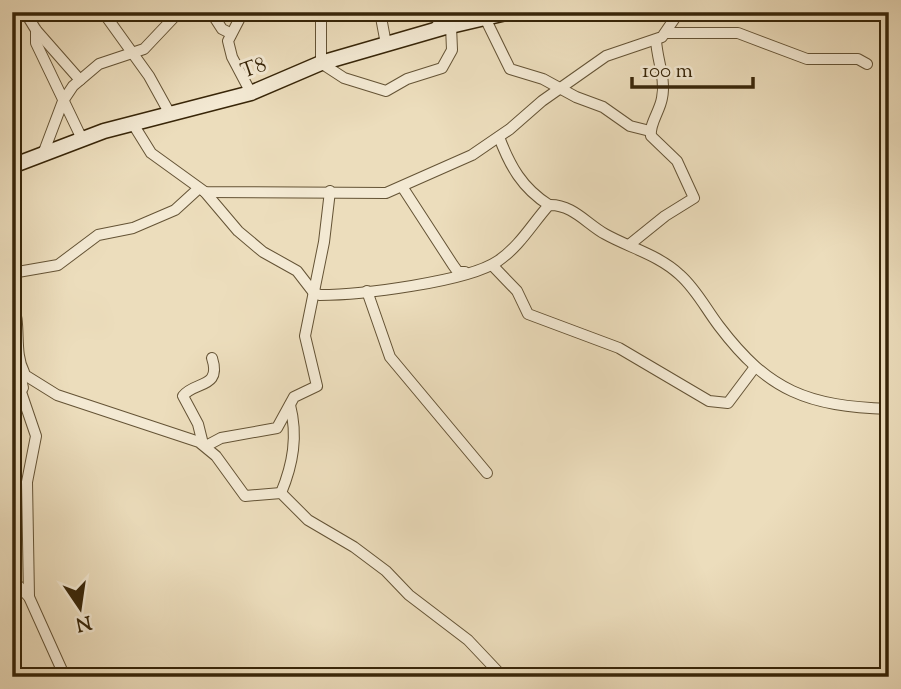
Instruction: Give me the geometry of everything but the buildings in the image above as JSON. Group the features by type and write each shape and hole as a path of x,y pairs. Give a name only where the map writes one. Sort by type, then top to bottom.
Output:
{"street":[{"path":"25,12 36,30 80,80"},
{"path":"103,12 170,114"},
{"path":"43,154 63,101 80,80 99,64 133,54 153,40 179,12"},
{"path":"211,12 222,29 230,33"},
{"path":"243,12 230,33 229,49 251,93"},
{"path":"321,12 321,64 344,78 371,88 392,90 403,80 435,72 444,66 452,50 449,19"},
{"path":"380,12 386,44"},
{"name":"T8","path":"12,166 82,139 251,93 321,64 434,30 449,19 485,18 510,12"},
{"path":"12,273 58,265 99,235 142,225 174,210 202,190 330,191 373,195 403,188 460,162 499,137 561,87 616,51 656,40 667,33 679,12"},
{"path":"485,18 510,69 561,87 576,97 603,107 630,126 650,131"},
{"path":"36,30 36,43 82,139"},
{"path":"667,33 738,33 807,59 858,59 867,64"},
{"path":"629,245 665,216 694,198 677,161 656,144 650,131 659,109 663,86 656,40"},
{"path":"133,124 151,153 202,190 238,232 297,271 314,293"},
{"path":"499,137 506,160 536,197 549,205 571,210 604,233 680,275 755,367 785,388 815,401 889,409"},
{"path":"403,188 453,265 458,271 465,272"},
{"path":"204,445 221,438 277,428 294,397 317,386 305,341 307,312 314,293 330,191"},
{"path":"314,293 406,287 492,265 516,246 549,205"},
{"path":"492,265 517,291 528,314 619,348 709,401 729,403 755,367"},
{"path":"367,291 390,357 487,474"},
{"path":"12,302 18,320 18,369 36,436 27,482 29,597"},
{"path":"204,445 198,424 183,396 212,377 215,371 212,358"},
{"path":"18,369 57,395 115,412 204,445 222,463 241,493 250,497 281,493"},
{"path":"12,401 22,389 40,384"},
{"path":"281,493 293,456 294,433 289,405"},
{"path":"281,493 309,520 354,547 386,571 409,594 468,640 503,677"},
{"path":"12,579 29,597 65,677"}]}
